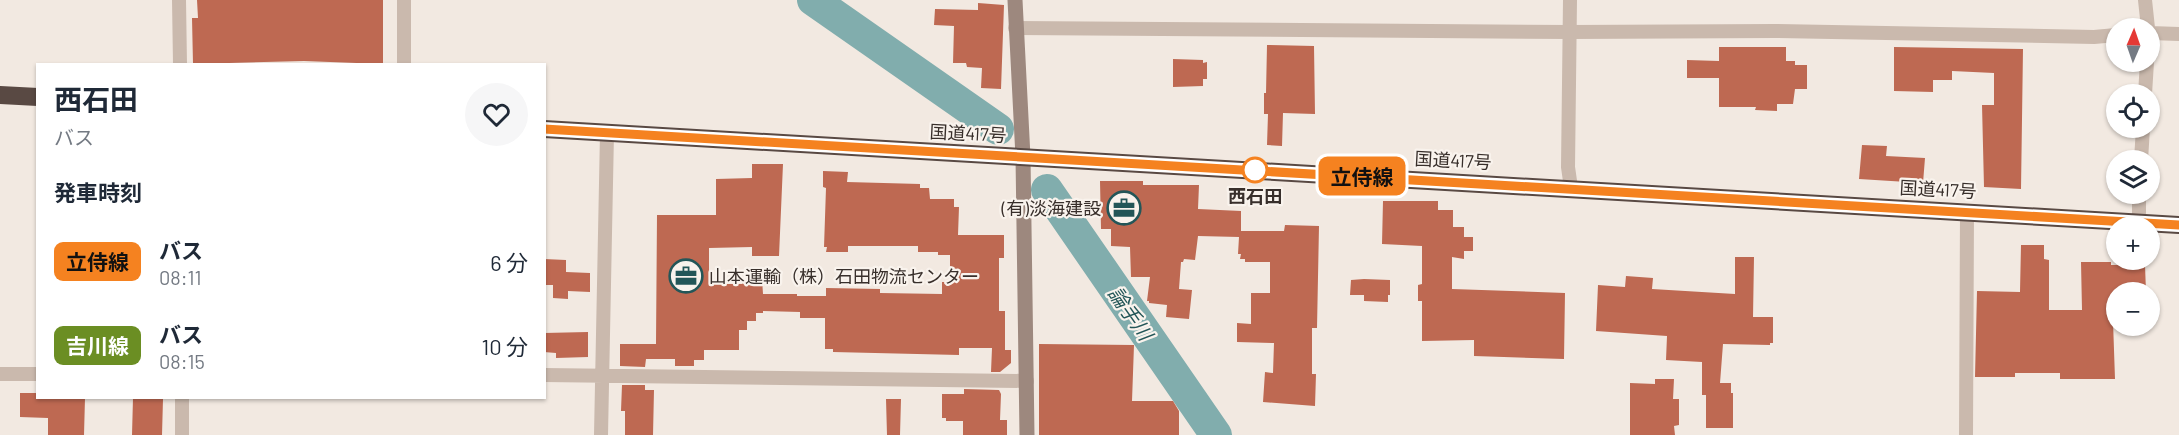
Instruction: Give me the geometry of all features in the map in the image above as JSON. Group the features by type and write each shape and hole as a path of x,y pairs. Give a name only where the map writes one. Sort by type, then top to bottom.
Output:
{"highway":[{"path":"0,95 36,97"},
{"name":"国道417号","path":"546,129 2106,220"},
{"name":"国道417号","path":"2160,224 2179,225"}],"street":[{"path":"179,0 180,63"},
{"path":"404,0 404,63"},
{"path":"1015,0 1023,157 1026,435"},
{"path":"1570,0 1568,167 1571,188"},
{"path":"2145,0 2147,18"},
{"path":"1015,28 1570,32 1712,30 2106,36"},
{"path":"2160,33 2179,34"},
{"path":"601,435 607,133"},
{"path":"1966,212 1966,435"},
{"path":"0,374 36,374"},
{"path":"546,375 1027,381"},
{"path":"182,399 182,435"}],"building":[{"path":"197,0 383,0 383,63 304,61 193,63 192,18 198,18"},
{"path":"978,3 1004,5 1001,89 981,88 982,68 967,67 966,63 953,63 954,26 934,25 935,9 978,10"},
{"path":"1267,45 1314,46 1315,114 1283,113 1282,146 1267,145 1268,114 1264,114 1264,93 1266,93"},
{"path":"1719,47 1786,47 1786,61 1795,61 1795,65 1807,65 1807,89 1795,89 1793,104 1777,104 1777,111 1755,110 1756,107 1719,107 1719,78 1687,78 1687,60 1719,61"},
{"path":"1894,47 2023,49 2021,189 1984,187 1982,105 1994,105 1994,73 1952,71 1952,80 1933,80 1933,92 1894,91"},
{"path":"1173,59 1207,62 1207,79 1203,79 1203,86 1173,87"},
{"path":"1862,145 1887,146 1886,156 1925,158 1923,183 1859,179"},
{"path":"752,164 783,164 779,256 752,256 752,247 709,248 709,284 742,284 742,279 762,279 763,294 797,294 797,296 826,296 826,288 880,289 880,293 942,294 942,282 950,282 950,255 938,255 938,252 918,252 918,246 848,246 848,252 826,252 827,247 824,247 826,188 823,187 823,171 848,172 847,182 920,184 920,188 929,188 930,199 954,199 954,207 959,207 958,235 1004,235 1004,258 999,258 999,311 1005,311 1005,350 1011,350 1011,363 1000,372 991,372 992,348 959,348 959,355 833,352 833,349 825,349 825,318 800,318 800,312 763,311 763,313 756,313 756,321 747,321 747,330 739,330 739,350 704,350 704,360 694,360 694,366 675,366 675,359 646,359 645,367 620,366 620,344 656,344 657,215 716,215 716,179 752,178"},
{"path":"1100,181 1143,181 1143,185 1199,185 1198,209 1241,211 1241,231 1284,231 1285,225 1319,226 1317,328 1312,328 1312,374 1316,374 1315,406 1263,402 1265,372 1273,373 1274,343 1237,342 1237,323 1251,324 1251,293 1270,293 1270,262 1245,262 1245,259 1240,259 1239,237 1198,236 1195,260 1184,259 1181,262 1179,289 1192,290 1189,319 1166,317 1167,305 1147,301 1150,277 1131,277 1130,247 1111,246 1111,229 1101,229"},
{"path":"1383,201 1438,201 1438,210 1453,210 1453,227 1464,227 1464,237 1473,237 1473,251 1464,251 1464,259 1452,257 1452,289 1565,293 1564,359 1474,356 1474,340 1422,341 1422,301 1418,301 1418,285 1422,284 1422,246 1382,244"},
{"path":"2021,245 2044,245 2044,259 2049,260 2049,310 2082,310 2081,262 2106,262 2106,270 2145,270 2146,282 2106,282 2106,336 2114,336 2115,379 2060,379 2060,373 2015,373 2015,377 1975,377 1977,291 2020,292"},
{"path":"1735,257 1754,257 1753,317 1773,317 1773,343 1770,345 1723,344 1720,383 1731,383 1733,428 1706,428 1706,395 1702,395 1702,362 1666,360 1667,336 1596,331 1598,285 1625,287 1626,276 1653,278 1652,289 1735,294"},
{"path":"546,259 566,260 566,272 590,273 590,292 568,291 568,299 553,298 553,285 546,285"},
{"path":"1351,280 1390,280 1388,302 1364,301 1364,295 1350,295"},
{"path":"588,332 588,357 556,358 556,353 546,352 546,333"},
{"path":"1039,344 1134,345 1132,401 1173,401 1179,411 1179,435 1039,435"},
{"path":"1655,379 1674,379 1673,399 1679,399 1679,425 1674,426 1675,435 1630,435 1630,383 1655,384"},
{"path":"622,385 645,385 645,390 654,390 653,435 625,435 625,411 621,411"},
{"path":"964,389 999,390 1001,394 1000,420 1007,420 1007,435 963,435 963,421 946,421 946,418 942,418 942,394 964,394"},
{"path":"20,393 36,393 36,399 85,399 84,435 48,435 48,418 20,417"},
{"path":"133,399 163,399 162,435 132,435"},
{"path":"886,399 901,399 900,435 887,435"}],"waterway":[{"name":"論手川","path":"813,0 998,129"},
{"name":"論手川","path":"1047,190 1216,435"}],"bus line":[{"name":"立侍線","path":"546,129 2179,225"}],"place":[{"name":"西石田","path":"1255,170"},
{"name":"(有)淡海建設","path":"1124,208"},
{"name":"山本運輸（株）石田物流センター","path":"686,276"}]}
